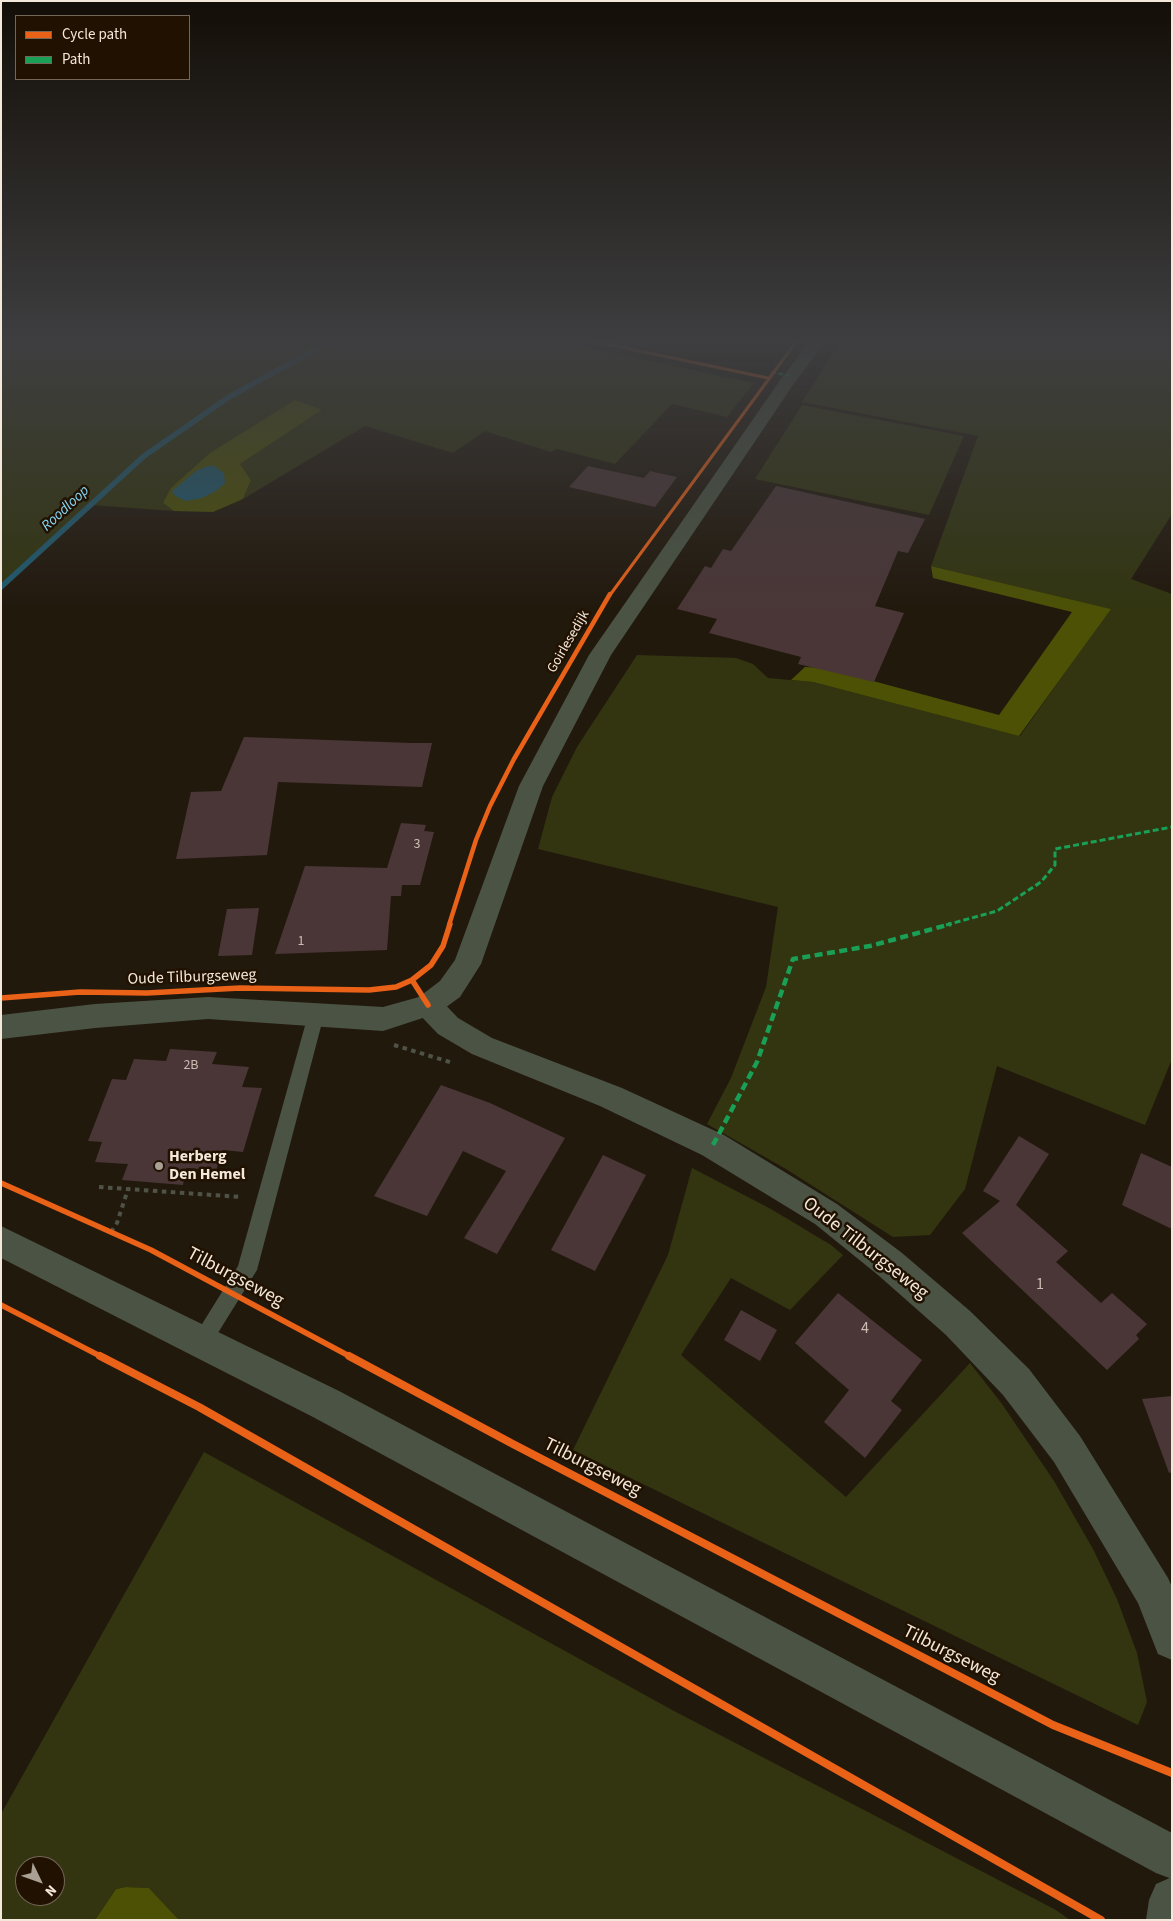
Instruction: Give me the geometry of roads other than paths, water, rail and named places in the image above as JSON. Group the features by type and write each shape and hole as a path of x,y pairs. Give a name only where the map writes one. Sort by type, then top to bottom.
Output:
{"street":[{"path":"428,1005 450,989 467,964 531,786 600,655 753,432"},
{"name":"Oude Tilburgseweg","path":"1,1026 95,1016 208,1008 383,1019 428,1005 448,1026 482,1046 611,1097 713,1145 826,1214 890,1264 958,1323 1016,1382 1067,1449 1154,1592 1172,1640"},
{"path":"1,1241 326,1404 1172,1857"},
{"path":"1169,1920 1172,1900"}],"lane":[{"path":"201,1342 246,1270 316,1015"}],"water":[{"path":"208,466 214,466 224,473 225,483 216,491 202,498 186,501 175,496 172,491 196,471"}],"waterway":[{"name":"Roodloop","path":"1,587 144,456 179,432"}],"place":[{"name":"Herberg Den Hemel","path":"159,1166"}]}
